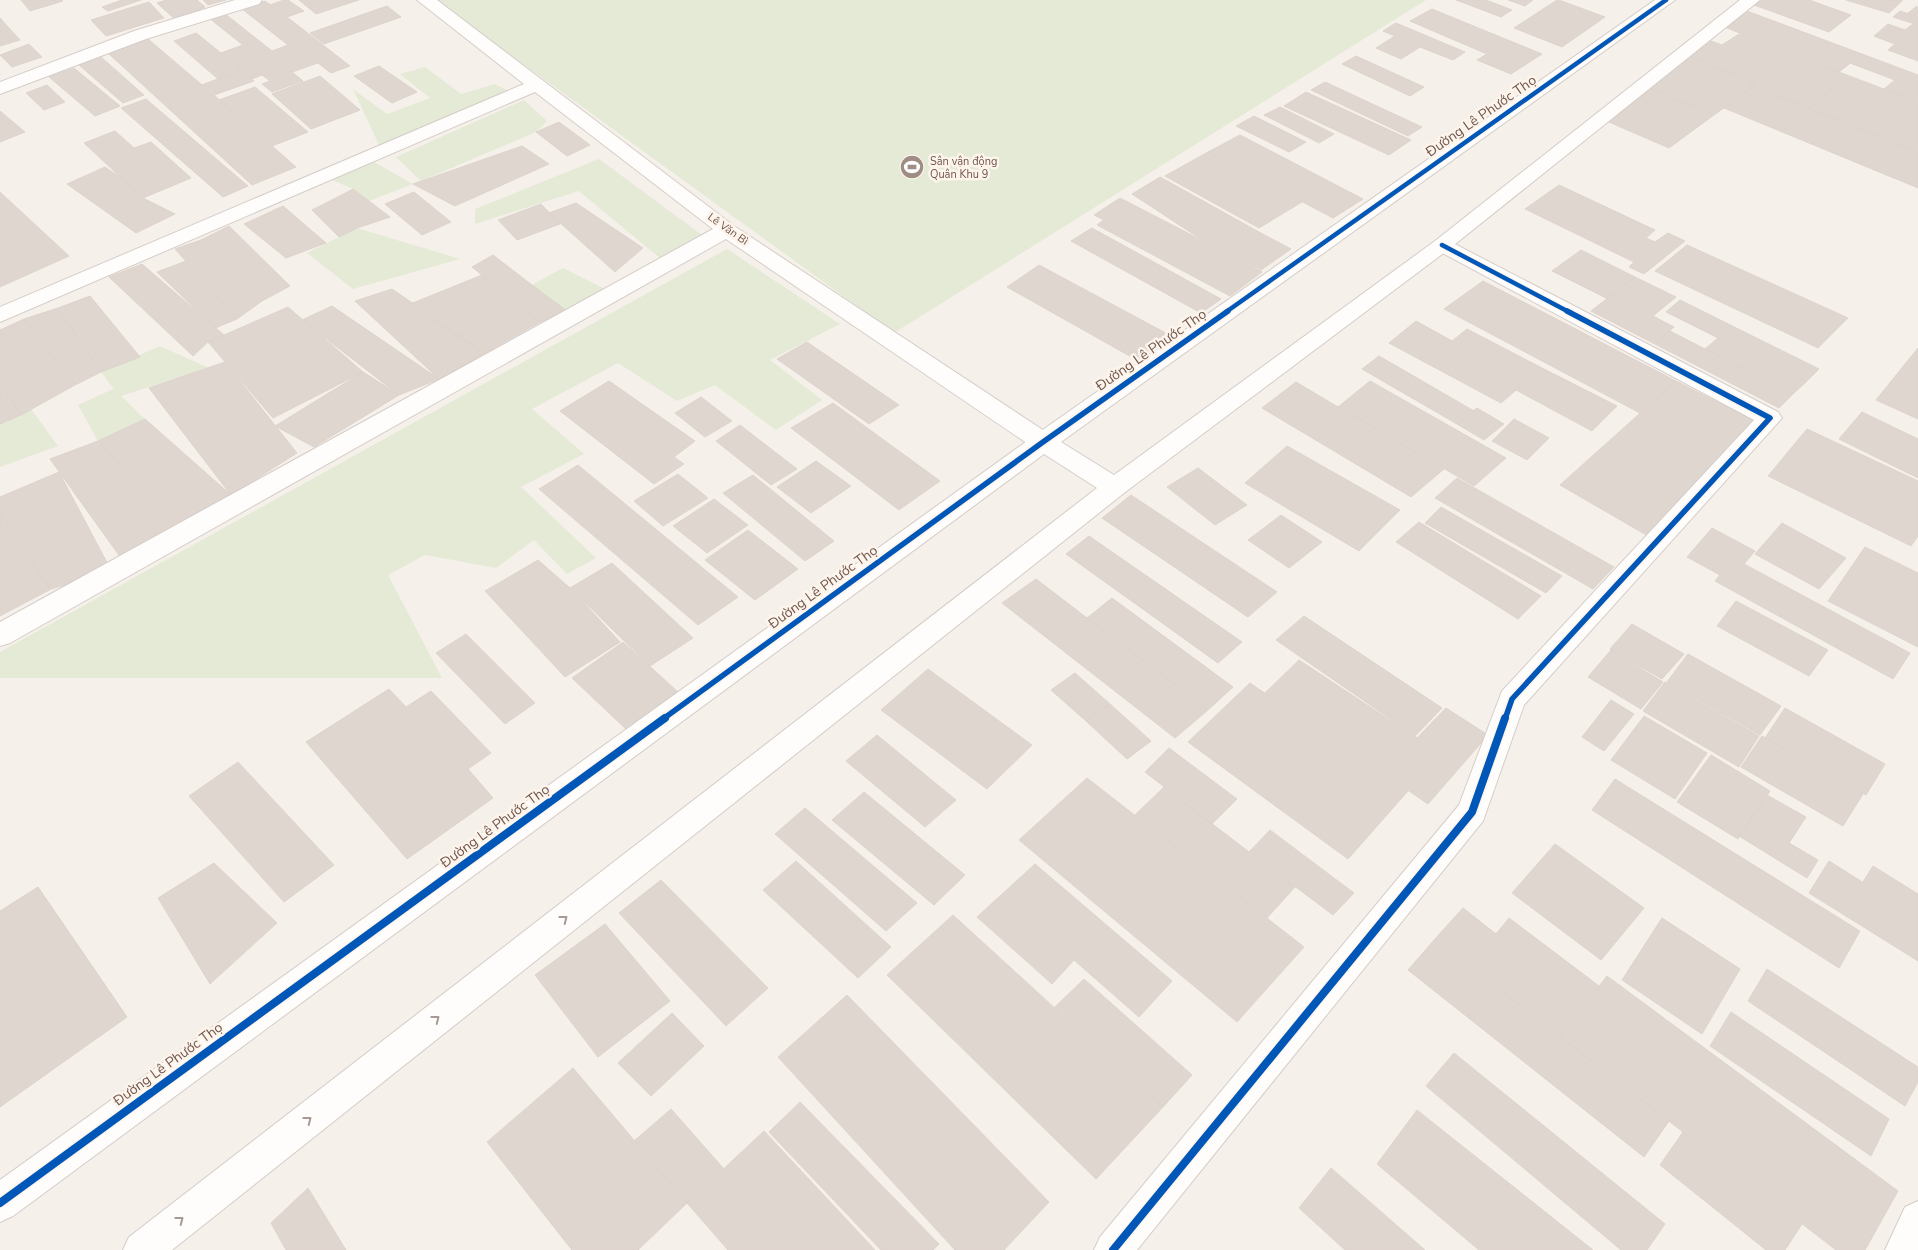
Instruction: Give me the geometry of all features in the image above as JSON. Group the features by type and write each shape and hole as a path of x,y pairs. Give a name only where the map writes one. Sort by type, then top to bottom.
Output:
{"street":[{"path":"0,88 140,35 253,0"},
{"name":"Lê Văn Bì","path":"426,0 727,230 1043,442 1115,487"},
{"name":"Đường Lê Phước Thọ","path":"0,1203 1043,442 1666,0"},
{"path":"142,1250 1115,487 1442,245 1751,0"},
{"path":"0,315 536,85"},
{"path":"0,634 727,230"},
{"path":"1113,1250 1472,812 1512,699 1770,418 1442,245"},
{"path":"1904,1250 1918,1220"}],"green space":[{"name":"Sân vận động Quân Khu 9","path":"435,0 1426,0 894,333"},
{"path":"425,67 461,94 495,84 507,90 380,147 353,89 387,114 430,98 400,74"},
{"path":"524,100 547,121 536,132 421,181 396,157"},
{"path":"599,159 702,235 661,259 579,191 475,224 475,209"},
{"path":"374,162 413,184 369,201 353,189 332,180"},
{"path":"357,228 460,259 353,289 307,253"},
{"path":"727,249 840,324 770,360 822,400 776,430 715,385 677,401 618,363 532,409 584,454 521,487 596,558 567,574 534,540 496,568 425,555 388,575 442,678 0,678 0,652"},
{"path":"563,268 605,289 567,311 532,285"},
{"path":"160,346 209,368 121,396 145,419 98,441 78,405 113,389 116,392 101,372"},
{"path":"31,409 58,446 0,467 0,423"}],"building":[{"path":"21,0 61,0 63,1 30,11"},
{"path":"122,0 141,0 108,11 102,7"},
{"path":"166,0 197,0 205,7 196,11 200,14 178,22 157,3"},
{"path":"203,0 226,0 208,5"},
{"path":"288,0 304,11 287,17 270,5"},
{"path":"299,0 359,0 316,14"},
{"path":"1456,0 1486,0 1512,10 1501,17"},
{"path":"1508,0 1533,0 1525,6"},
{"path":"1557,0 1605,17 1562,47 1514,28"},
{"path":"1761,0 1809,0 1851,15 1829,32 1754,5"},
{"path":"1846,0 1903,0 1889,13"},
{"path":"265,1 350,66 331,73 318,63 292,72 303,81 272,92 262,84 270,81 262,75 252,79 221,53 243,45 209,18 224,13 272,51 288,45 242,9"},
{"path":"149,2 164,18 106,36 91,20"},
{"path":"387,6 401,17 324,44 310,33"},
{"path":"1917,6 1918,17 1908,13"},
{"path":"1432,9 1542,54 1511,74 1477,60 1487,54 1410,21"},
{"path":"1747,11 1862,54 1839,72 1727,28"},
{"path":"1900,11 1918,17 1918,25 1893,17"},
{"path":"0,18 20,40 0,46"},
{"path":"1396,23 1465,52 1453,60 1420,47 1401,59 1376,48 1395,36 1383,31"},
{"path":"1888,24 1905,30 1913,24 1918,25 1918,61 1888,50 1895,44 1874,36"},
{"path":"196,33 241,70 218,79 174,41"},
{"path":"1739,34 1839,72 1825,82 1837,86 1808,108 1753,86 1757,84 1691,57 1711,41 1722,45"},
{"path":"148,39 202,85 241,70 254,81 214,95 296,167 252,185 108,53"},
{"path":"29,44 42,57 12,67 0,55"},
{"path":"1862,54 1918,75 1918,102 1884,89 1895,80 1850,63"},
{"path":"1356,56 1424,87 1410,96 1342,64"},
{"path":"101,57 144,95 123,103 79,65"},
{"path":"1691,57 1757,84 1714,115 1651,89"},
{"path":"379,66 417,92 392,103 354,76"},
{"path":"74,68 120,106 95,116 49,77"},
{"path":"1839,72 1918,102 1918,152 1808,108 1837,86 1825,82"},
{"path":"320,76 360,110 311,129 272,94"},
{"path":"1325,82 1422,127 1408,136 1311,90"},
{"path":"47,85 65,102 44,110 26,93"},
{"path":"1753,86 1918,152 1918,188 1724,108"},
{"path":"255,87 308,132 272,146 219,100"},
{"path":"1651,89 1714,115 1669,148 1609,122"},
{"path":"1306,92 1411,140 1389,155 1284,106"},
{"path":"146,99 248,186 223,197 121,108"},
{"path":"1280,107 1334,134 1319,143 1264,115"},
{"path":"0,111 25,132 0,142"},
{"path":"1254,116 1306,142 1289,152 1236,126"},
{"path":"559,122 590,145 567,156 536,132"},
{"path":"115,131 134,148 151,142 191,178 143,198 84,143"},
{"path":"1240,135 1363,199 1333,218 1208,152"},
{"path":"522,146 549,164 455,206 413,184"},
{"path":"1208,152 1302,202 1259,228 1165,176"},
{"path":"105,167 127,182 143,198 175,214 136,233 67,184"},
{"path":"1160,177 1291,249 1261,270 1207,243 1132,194"},
{"path":"1559,185 1655,230 1646,238 1655,242 1668,233 1685,241 1644,274 1629,267 1634,262 1525,209"},
{"path":"353,189 390,217 357,228 330,201"},
{"path":"0,192 69,256 0,287"},
{"path":"414,192 451,222 422,235 385,204"},
{"path":"1120,198 1262,272 1230,296 1097,225 1104,220 1094,215"},
{"path":"330,201 357,228 339,237 312,210"},
{"path":"576,203 643,248 615,272 549,213"},
{"path":"541,204 560,224 517,240 498,220"},
{"path":"283,206 326,243 286,258 244,224"},
{"path":"229,226 290,286 262,301 201,240"},
{"path":"1092,228 1221,299 1201,313 1071,241"},
{"path":"201,240 262,301 237,319 175,249"},
{"path":"1687,245 1848,318 1818,348 1655,271"},
{"path":"1581,250 1635,277 1608,299 1552,271"},
{"path":"493,255 567,311 540,322 472,267"},
{"path":"186,261 237,319 215,328 157,272"},
{"path":"142,264 224,335 208,342 193,356 109,277"},
{"path":"1039,265 1175,338 1142,363 1007,287"},
{"path":"482,275 540,322 485,353 408,305"},
{"path":"1635,277 1676,297 1653,316 1674,327 1655,344 1591,311"},
{"path":"1483,281 1676,381 1640,413 1444,309"},
{"path":"392,289 485,353 439,379 355,301"},
{"path":"90,296 140,357 101,372 58,308"},
{"path":"1680,300 1819,369 1806,382 1666,312"},
{"path":"332,306 439,379 399,395 302,320"},
{"path":"288,307 363,372 273,418 208,342"},
{"path":"58,308 101,372 75,385 24,319"},
{"path":"24,319 75,385 21,415 0,382 0,330"},
{"path":"1416,321 1452,341 1467,329 1542,368 1501,403 1389,343"},
{"path":"1670,331 1793,394 1779,408 1655,344"},
{"path":"1718,338 1806,382 1793,394 1705,349"},
{"path":"807,342 899,405 869,424 777,359"},
{"path":"1918,348 1918,419 1876,400"},
{"path":"1379,356 1474,411 1457,424 1362,369"},
{"path":"225,362 297,453 231,495 149,388"},
{"path":"1542,368 1617,406 1592,431 1516,390"},
{"path":"363,372 399,395 314,447 275,426"},
{"path":"609,381 695,441 674,457 684,464 654,484 560,411"},
{"path":"1370,381 1506,458 1474,486 1338,407"},
{"path":"1676,381 1762,425 1648,536 1560,485"},
{"path":"0,382 21,415 0,424"},
{"path":"1296,382 1444,469 1411,497 1262,408"},
{"path":"701,397 732,421 705,437 675,413"},
{"path":"833,403 940,481 899,510 791,428"},
{"path":"1477,408 1504,424 1484,440 1457,424"},
{"path":"1862,412 1918,439 1918,478 1839,439"},
{"path":"145,419 231,495 175,524 98,441"},
{"path":"1514,419 1549,438 1527,460 1492,441"},
{"path":"740,425 797,469 771,485 716,441"},
{"path":"1807,429 1918,481 1918,536 1911,546 1768,476"},
{"path":"98,441 175,524 126,565 50,459"},
{"path":"1287,446 1400,510 1359,551 1245,483"},
{"path":"816,461 851,486 811,513 777,487"},
{"path":"578,465 738,597 698,625 539,489"},
{"path":"1198,468 1247,505 1215,525 1167,487"},
{"path":"59,472 112,572 51,589 0,528 0,497"},
{"path":"678,474 708,498 663,526 634,501"},
{"path":"753,475 834,541 805,561 723,493"},
{"path":"1457,478 1614,567 1593,589 1435,498"},
{"path":"1131,495 1277,592 1248,617 1102,518"},
{"path":"714,499 748,525 707,553 673,526"},
{"path":"1441,507 1562,576 1546,593 1425,523"},
{"path":"0,513 51,589 0,616"},
{"path":"1281,515 1322,542 1289,568 1248,540"},
{"path":"1419,522 1541,596 1518,619 1396,542"},
{"path":"1782,523 1846,558 1819,589 1755,554"},
{"path":"1712,528 1755,551 1744,564 1910,653 1893,679 1715,581 1720,575 1687,557"},
{"path":"748,530 798,569 755,600 705,560"},
{"path":"1089,536 1242,642 1218,663 1066,554"},
{"path":"1865,547 1918,573 1918,647 1828,601"},
{"path":"538,560 570,588 620,642 565,677 485,591"},
{"path":"612,563 693,638 650,666 570,588"},
{"path":"1036,579 1208,710 1175,738 1002,603"},
{"path":"1112,598 1233,687 1208,710 1087,618"},
{"path":"1736,601 1828,650 1809,676 1717,626"},
{"path":"1304,616 1442,708 1415,736 1276,640"},
{"path":"1632,624 1684,654 1662,679 1610,649"},
{"path":"466,634 535,703 505,724 436,653"},
{"path":"623,642 678,692 626,729 572,678"},
{"path":"1611,650 1663,682 1641,709 1588,677"},
{"path":"1688,654 1781,706 1760,735 1667,682"},
{"path":"1299,660 1417,738 1446,708 1488,735 1428,804 1265,693"},
{"path":"928,669 1032,745 987,789 881,710"},
{"path":"1075,673 1110,704 1086,721 1051,690"},
{"path":"1665,682 1759,736 1739,767 1643,711"},
{"path":"1250,683 1408,791 1348,859 1188,742"},
{"path":"389,689 406,707 431,691 491,753 468,769 493,798 407,859 306,742"},
{"path":"1611,700 1634,714 1604,751 1582,737"},
{"path":"1110,704 1151,741 1127,759 1086,721"},
{"path":"1785,708 1885,764 1866,795 1765,738"},
{"path":"1644,716 1707,753 1675,799 1611,760"},
{"path":"877,735 956,800 925,827 846,761"},
{"path":"1762,736 1863,794 1843,826 1741,767"},
{"path":"1169,748 1237,799 1212,824 1145,772"},
{"path":"1711,755 1770,791 1738,839 1677,802"},
{"path":"238,762 334,865 284,902 189,796"},
{"path":"1087,778 1304,947 1237,1022 1019,840"},
{"path":"1615,779 1860,931 1839,968 1592,810"},
{"path":"1164,787 1295,887 1267,918 1135,815"},
{"path":"864,792 965,875 934,905 832,820"},
{"path":"1767,795 1806,817 1789,843 1818,860 1807,878 1739,836"},
{"path":"805,808 917,903 886,931 775,834"},
{"path":"1270,830 1354,893 1333,915 1249,852"},
{"path":"1555,844 1644,908 1601,960 1512,893"},
{"path":"796,861 891,947 858,978 763,890"},
{"path":"1829,861 1918,917 1918,961 1809,893"},
{"path":"214,863 277,923 210,984 158,898"},
{"path":"1035,864 1172,981 1139,1017 1074,960 1052,984 977,917"},
{"path":"1873,866 1918,894 1918,917 1863,882"},
{"path":"661,880 768,988 726,1026 619,913"},
{"path":"38,887 127,1017 0,1107 0,911"},
{"path":"1463,908 1496,934 1509,918 1599,986 1560,1037 1435,939"},
{"path":"953,915 1163,1107 1096,1179 887,975"},
{"path":"1662,918 1740,969 1702,1034 1622,980"},
{"path":"605,924 670,1001 598,1057 535,975"},
{"path":"1435,939 1669,1121 1644,1157 1408,970"},
{"path":"1767,969 1918,1067 1918,1082 1905,1106 1748,1001"},
{"path":"1607,976 1898,1191 1865,1250 1836,1250 1560,1037"},
{"path":"1084,979 1192,1075 1163,1107 1055,1007"},
{"path":"847,995 1049,1202 1004,1250 955,1250 778,1057"},
{"path":"1731,1012 1889,1119 1871,1156 1710,1046"},
{"path":"672,1013 704,1046 651,1096 618,1063"},
{"path":"1454,1053 1665,1224 1647,1250 1621,1250 1426,1086"},
{"path":"573,1068 687,1203 638,1250 572,1250 487,1142"},
{"path":"800,1102 939,1244 933,1250 881,1250 769,1132"},
{"path":"671,1109 724,1169 687,1203 634,1141"},
{"path":"1417,1110 1593,1250 1479,1250 1377,1164"},
{"path":"764,1131 875,1250 728,1250 687,1203"},
{"path":"1683,1132 1802,1224 1785,1250 1766,1250 1660,1165"},
{"path":"1331,1168 1425,1250 1345,1250 1299,1208"},
{"path":"308,1188 346,1250 286,1250 271,1223"}],"cycle path":[{"path":"0,1203 1043,442 1666,0"},
{"path":"1113,1250 1472,812 1512,699 1770,418 1442,245"}],"place":[{"name":"Sân vận động Quân Khu 9","path":"912,167"}]}
